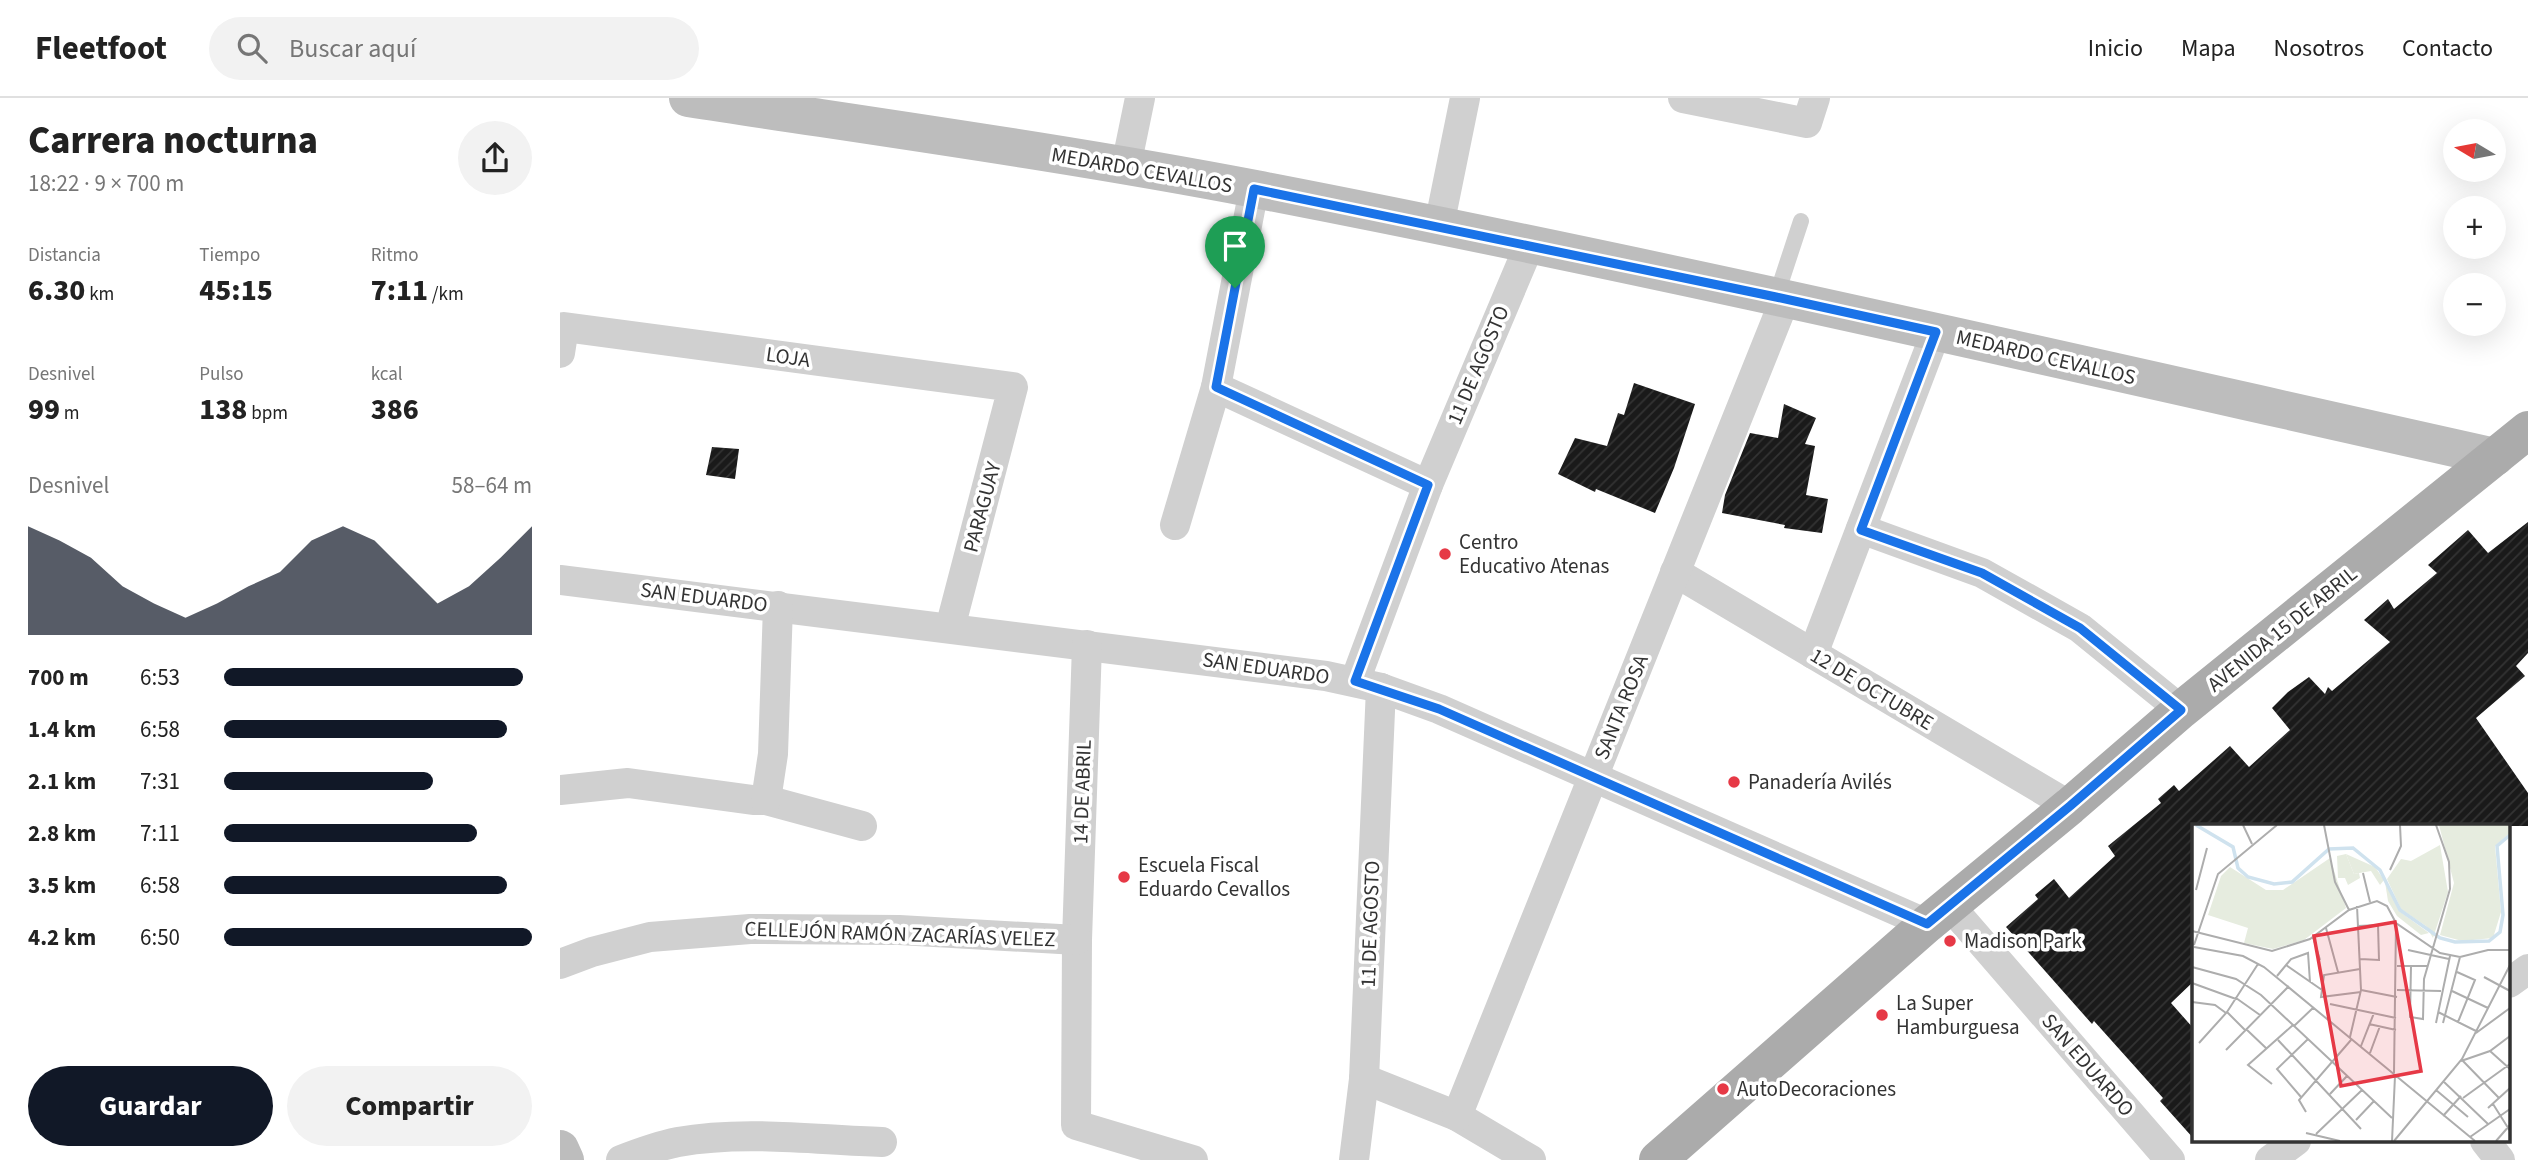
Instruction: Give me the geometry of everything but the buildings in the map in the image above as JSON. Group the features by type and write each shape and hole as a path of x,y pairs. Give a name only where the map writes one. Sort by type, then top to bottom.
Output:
{"main road":[{"name":"AVENIDA 15 DE ABRIL","path":"1658,1160 1938,915 2181,710 2516,445"}],"street":[{"name":"MEDARDO CEVALLOS","path":"688,98 1126,166 1254,189 1936,332 2516,445"},
{"path":"1126,166 1139,98"},
{"path":"1438,226 1465,98"},
{"path":"1683,98 1811,111"},
{"path":"1175,525 1216,387 1254,189"},
{"name":"11 DE AGOSTO","path":"1354,1160 1364,1079 1368,684 1428,485 1529,246"},
{"name":"SANTA ROSA","path":"1457,1116 1675,572 1780,298"},
{"path":"1813,654 1936,332"},
{"name":"LOJA","path":"562,340 1013,387"},
{"name":"PARAGUAY","path":"950,628 1013,387"},
{"path":"1216,387 1428,485"},
{"path":"1861,530 1982,573 2068,621 2181,710"},
{"name":"12 DE OCTUBRE","path":"1675,572 2070,806"},
{"name":"SAN EDUARDO","path":"560,579 1087,645 1368,684 1439,709 1593,776 1938,915 2171,1160"},
{"path":"766,800 773,754 778,606"},
{"name":"14 DE ABRIL","path":"1087,645 1077,940 1076,1125 1193,1160"},
{"path":"560,790 628,783 766,800 862,826"},
{"name":"CELLEJÓN RAMÓN ZACARÍAS VELEZ","path":"560,964 592,952 650,937 750,929 900,930 1077,940"},
{"path":"2511,982 2528,969"},
{"path":"1364,1079 1457,1116 1531,1160"},
{"path":"621,1160 676,1143 706,1138 882,1142"},
{"path":"2270,1160 2295,1142"},
{"path":"2487,1142 2500,1160"},
{"path":"560,1149 565,1160"}],"lane":[{"path":"1780,298 1801,221"}],"place":[{"name":"Centro Educativo Atenas","path":"1445,554"},
{"name":"Panadería Avilés","path":"1734,782"},
{"name":"Escuela Fiscal Eduardo Cevallos","path":"1124,877"},
{"name":"Madison Park","path":"1950,941"},
{"name":"La Super Hamburguesa","path":"1882,1015"},
{"name":"AutoDecoraciones","path":"1723,1089"}],"route":[{"path":"1254,189 1936,332 1861,530 1982,573 2080,628 2181,710 1927,924 1439,709 1355,681 1428,485 1216,387 1235,288 1254,189"}]}
